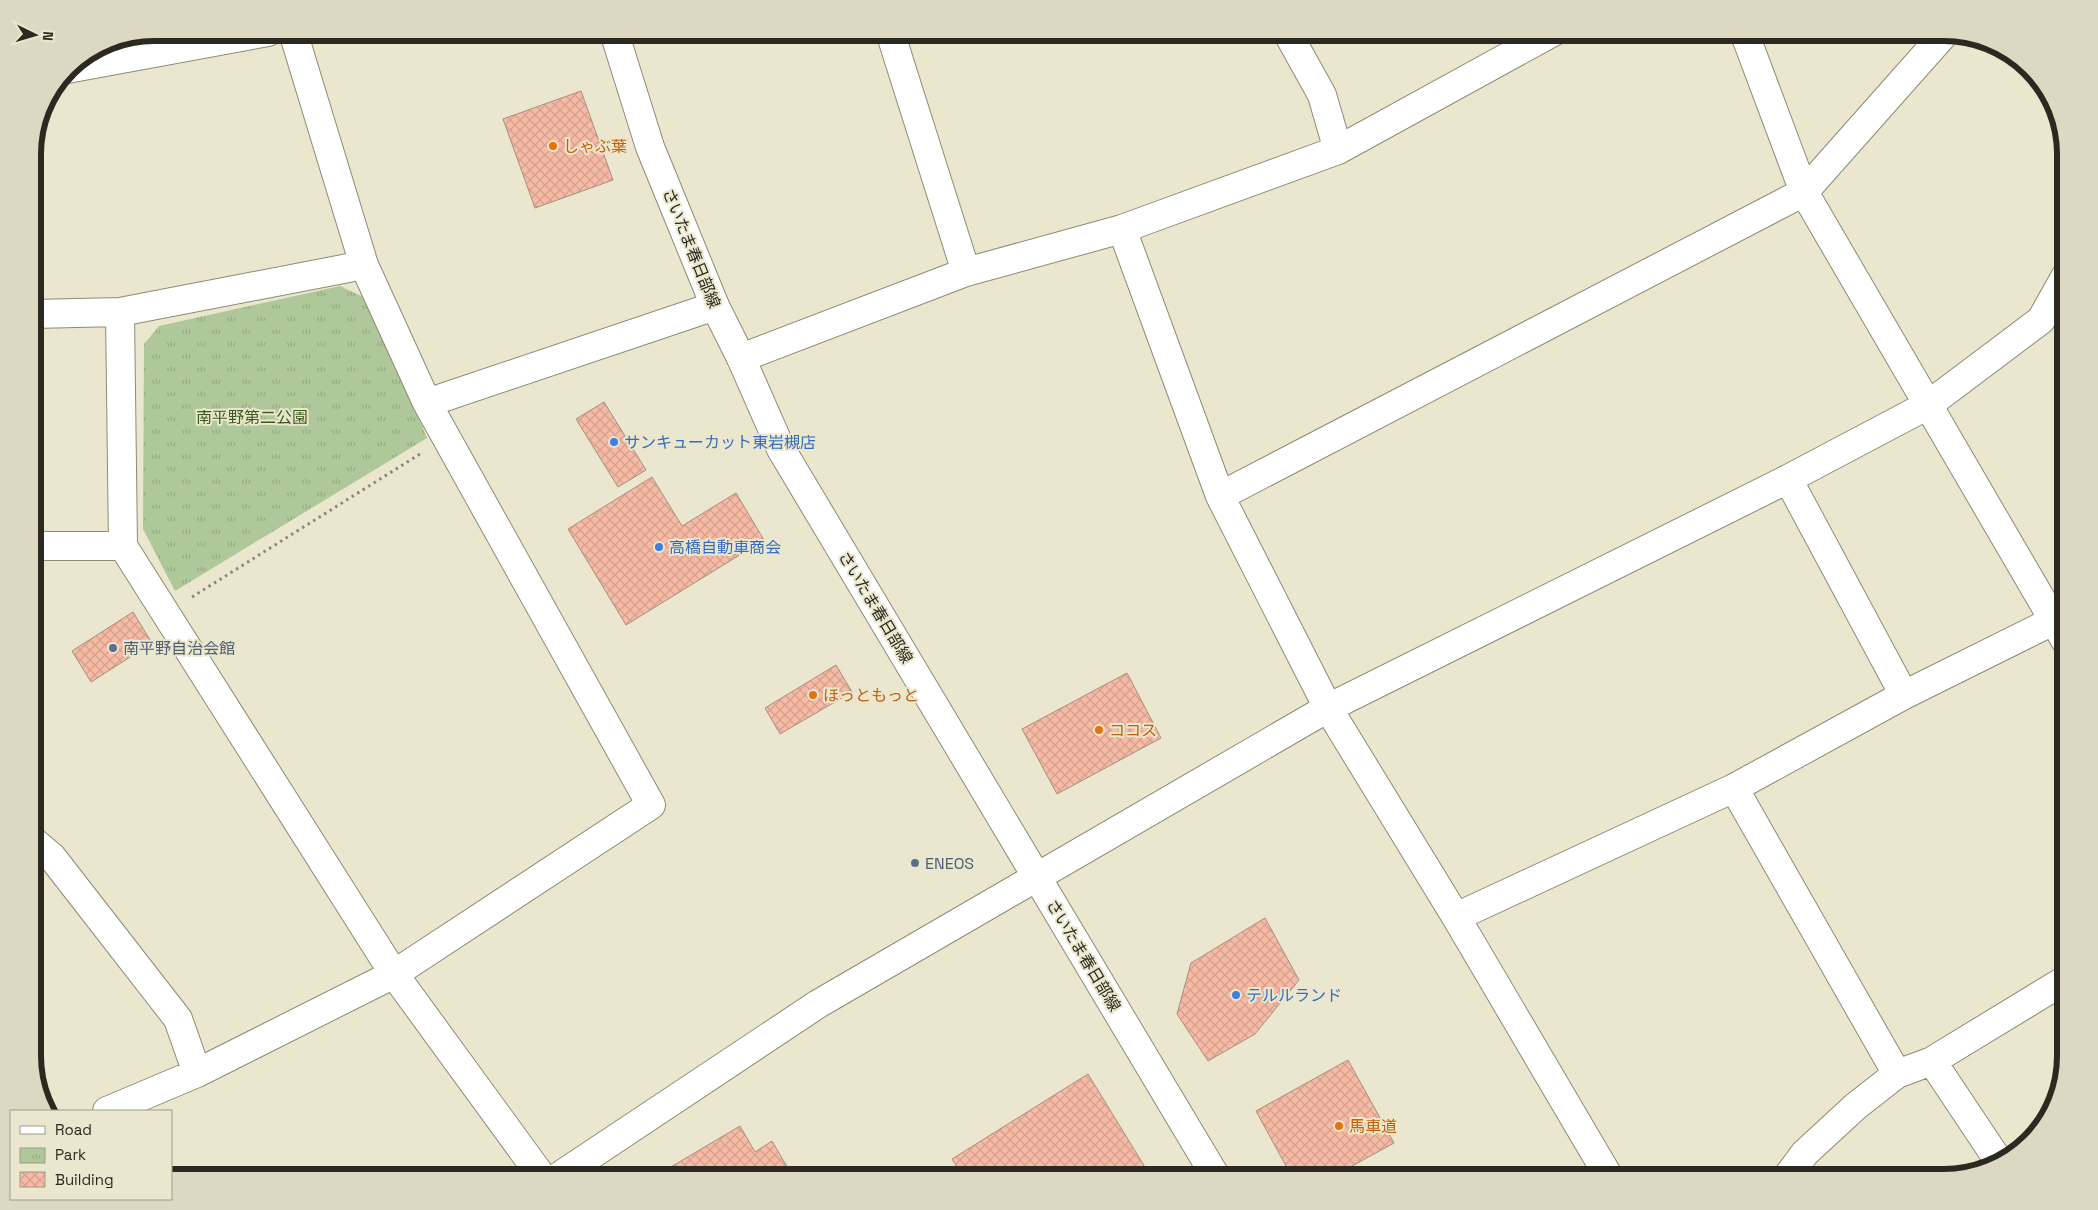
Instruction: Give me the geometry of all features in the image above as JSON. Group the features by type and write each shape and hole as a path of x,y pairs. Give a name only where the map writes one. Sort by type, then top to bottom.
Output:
{"street":[{"path":"84,66 219,41"},
{"path":"109,1110 197,1073 394,974 651,805 446,438 364,265 296,41"},
{"name":"さいたま春日部線","path":"617,41 650,147 715,306 782,449 1211,1169"},
{"path":"893,41 966,272"},
{"path":"1292,41 1322,96 1338,150"},
{"path":"741,358 966,272 1122,229 1338,150 1537,41"},
{"path":"1747,41 1804,192 1928,405 2057,617"},
{"path":"1220,496 1804,192 1938,41"},
{"path":"1122,229 1220,496 1328,708 1456,918 1604,1169"},
{"path":"41,314 120,312 364,265"},
{"path":"571,1169 818,1004 1328,708 1788,478 1928,405 2040,320 2057,291"},
{"path":"428,402 715,306"},
{"path":"120,312 123,546 394,974 535,1169"},
{"path":"1788,478 1904,695"},
{"path":"41,546 123,546"},
{"path":"1456,918 1734,788 1904,695 2057,626"},
{"path":"1734,788 1897,1074"},
{"path":"41,848 52,857 178,1019 197,1073"},
{"path":"1793,1169 1805,1153 1856,1106 1897,1074 1932,1061 2057,985"},
{"path":"1932,1061 1996,1156"}],"path":[{"path":"165,614 446,438"}],"green space":[{"name":"南平野第二公園","path":"340,286 372,301 427,438 175,591 143,529 144,344 159,326"}],"building":[{"path":"581,91 613,180 535,208 503,119"},
{"path":"604,402 646,470 618,487 576,419"},
{"path":"652,477 682,526 736,493 764,540 626,625 568,529"},
{"path":"133,612 152,643 91,682 72,651"},
{"path":"836,665 852,692 780,734 765,708"},
{"path":"1127,673 1161,738 1057,794 1022,729"},
{"path":"1265,918 1299,980 1255,1034 1208,1061 1177,1014 1191,963"},
{"path":"1348,1060 1394,1143 1347,1169 1288,1169 1256,1111"},
{"path":"1088,1074 1146,1169 958,1169 952,1159"},
{"path":"740,1126 755,1152 772,1141 788,1169 667,1169"}],"place":[{"name":"しゃぶ葉","path":"553,146"},
{"name":"サンキューカット東岩槻店","path":"614,442"},
{"name":"高橋自動車商会","path":"659,547"},
{"name":"南平野自治会館","path":"113,648"},
{"name":"ほっともっと","path":"813,695"},
{"name":"ココス","path":"1099,730"},
{"name":"ENEOS","path":"915,863"},
{"name":"テルルランド","path":"1236,995"},
{"name":"馬車道","path":"1339,1126"}]}
